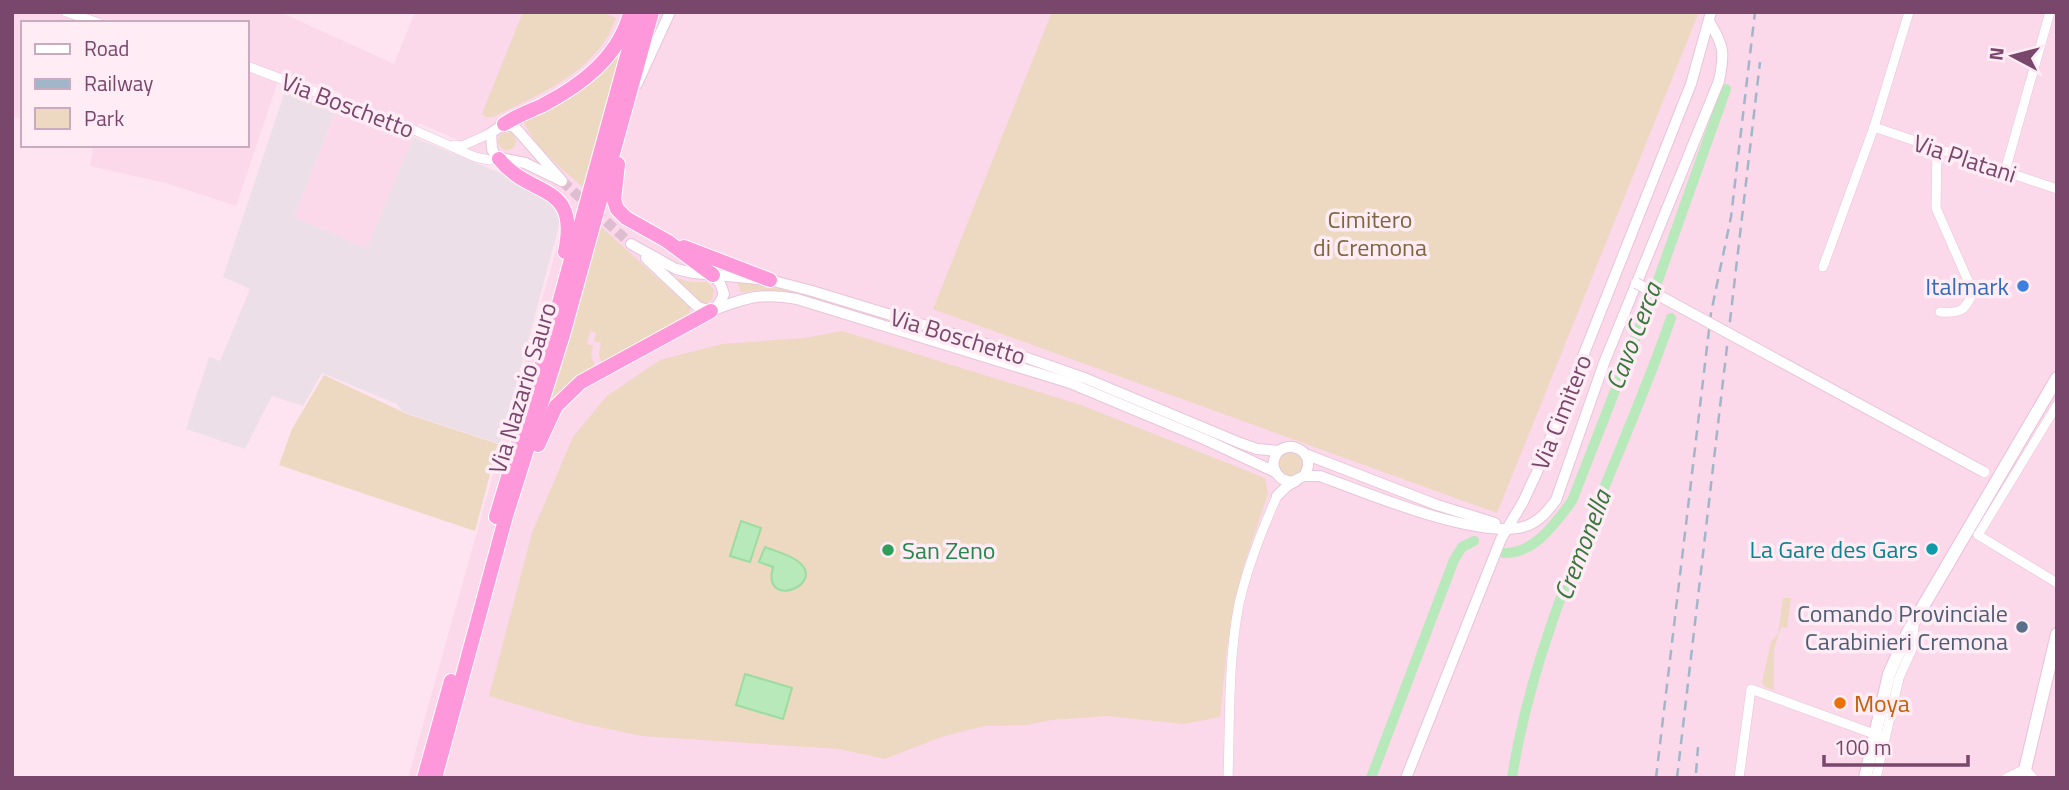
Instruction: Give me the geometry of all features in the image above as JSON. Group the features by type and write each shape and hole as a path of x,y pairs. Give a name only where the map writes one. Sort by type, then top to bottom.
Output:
{"highway":[{"path":"503,124 579,84 603,63 624,32 630,12"},
{"name":"Via Nazario Sauro","path":"424,778 639,12"},
{"name":"Via Nazario Sauro","path":"435,778 506,516 566,324 652,12"},
{"path":"627,102 614,189 617,209 626,218 667,241 713,275"},
{"path":"498,158 508,169 542,189 565,208 569,218 568,240 562,265 567,276"},
{"path":"667,241 771,280"},
{"path":"506,516 524,481 555,405 597,371 711,311"}],"main road":[{"path":"1865,778 1879,737 1889,674 1914,620 1935,595 1954,564 1973,520 2003,482 2057,378"},
{"path":"2027,775 2057,634"}],"street":[{"path":"66,12 93,21"},
{"path":"627,102 670,12"},
{"path":"1824,267 1874,127 1909,12"},
{"path":"2005,171 2050,12"},
{"name":"Via Cimitero","path":"1710,17 1721,41 1723,61 1719,81 1604,363 1556,500 1534,523 1522,528 1508,528 1543,459 1691,84 1710,17"},
{"name":"Via Boschetto","path":"248,66 475,157 489,160 498,158"},
{"path":"449,145 462,146 491,133 503,124 514,127 562,181 525,163 498,158 492,149 491,133"},
{"name":"Via Platani","path":"1874,127 2057,189"},
{"path":"1937,150 1936,208 1973,292 1968,305 1957,313 1940,312"},
{"name":"Via Boschetto","path":"631,244 676,269 771,280 996,347 1087,379 1240,443 1257,449 1279,451 1296,447 1305,454 1437,505 1508,528 1442,519 1320,476 1286,481 1205,439 1070,383 797,299 764,294 711,311 698,307 631,244"},
{"path":"711,311 719,304 724,294 713,275"},
{"path":"1636,283 2003,482"},
{"path":"1978,535 2003,482 2057,405"},
{"path":"1228,778 1234,645 1239,605 1277,496 1274,461 1279,451"},
{"path":"1277,496 1300,478 1308,465 1305,454"},
{"path":"1973,520 1978,535 2057,583"},
{"path":"1406,778 1481,587 1508,528"},
{"path":"1739,778 1751,690 1879,737 1876,778"},
{"path":"2006,778 2027,775"}],"shaded area":[{"path":"12,12 280,12 394,64 415,12 2057,12 2057,778 408,778 570,200 462,146 456,139 419,123 367,248 294,217 343,94 281,72 236,206 166,183 90,166 91,147 248,147 248,21 21,21 21,119 12,116"},
{"path":"286,88 337,108 294,217 367,248 413,137 515,179 555,203 562,215 500,444 403,412 397,404 322,373 303,406 272,396 245,449 186,429 209,357 220,361 250,289 223,277"},
{"path":"741,521 761,528 750,562 730,556"},
{"path":"765,547 796,560 805,569 801,584 784,591 776,588 772,581 773,567 759,562"},
{"path":"745,674 792,688 783,719 736,705"}],"green space":[{"path":"523,12 602,12 616,18 596,53 582,67 548,90 493,117 486,117 482,114"},
{"name":"Cimitero di Cremona","path":"1052,12 1699,12 1497,513 933,309"},
{"path":"623,41 583,187 541,148 523,120"},
{"path":"503,132 511,132 516,141 514,148 503,150 498,145 498,137"},
{"path":"601,227 690,307 690,313 602,364 599,354 601,343 594,341 596,332 590,331 587,344 593,346 591,355 595,367 546,414"},
{"path":"676,278 690,282 707,282 714,290 712,300 705,304 696,301"},
{"path":"736,280 763,283 835,302 834,308 777,292 741,292"},
{"name":"San Zeno","path":"842,331 1081,405 1265,478 1268,494 1243,568 1227,647 1220,717 1184,724 1107,716 1051,720 1026,725 984,726 941,737 885,759 839,749 642,736 580,723 489,696 532,533 573,437 607,396 660,360 722,344 805,338"},
{"path":"324,375 407,414 498,444 475,531 279,465 292,429"},
{"path":"1291,452 1300,455 1303,464 1300,473 1291,476 1282,473 1279,464 1282,455"},
{"path":"1783,598 1791,598 1787,628 1781,627 1774,649 1774,690 1765,687 1762,682 1771,642 1778,634"}],"waterway":[{"name":"Cavo Cerca","path":"1504,553 1515,552 1535,543 1552,527 1572,501 1657,283 1726,89"},
{"name":"Cremonella","path":"1512,778 1524,718 1559,602 1671,318"},
{"name":"Cavo Cerca","path":"1371,778 1454,560 1462,547 1474,541"}],"tunnel":[{"path":"562,181 631,244"}],"railway":[{"path":"1656,778 1711,313 1731,217 1755,12"},
{"path":"1677,778 1760,62"},
{"path":"1696,773 1698,747"}],"place":[{"name":"Italmark","path":"2023,286"},
{"name":"La Gare des Gars","path":"1932,549"},
{"name":"San Zeno","path":"888,550"},
{"name":"Comando Provinciale Carabinieri Cremona","path":"2022,627"},
{"name":"Moya","path":"1840,703"}]}
